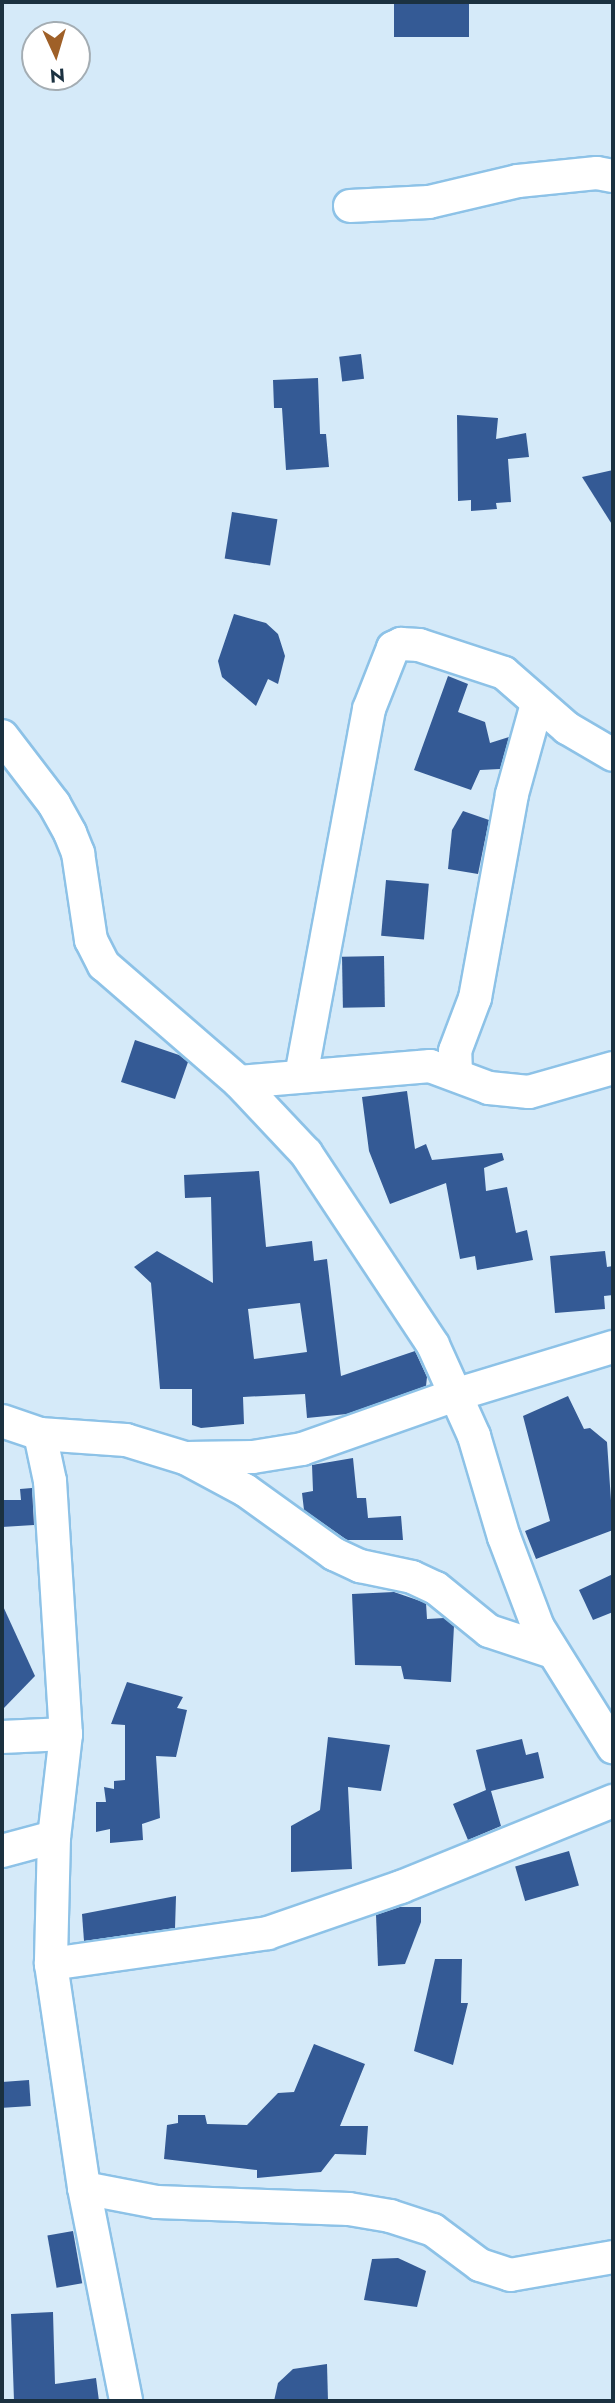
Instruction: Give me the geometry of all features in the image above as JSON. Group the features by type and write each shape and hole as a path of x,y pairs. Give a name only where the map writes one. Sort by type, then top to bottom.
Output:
{"street":[{"path":"350,206 429,202 530,180 597,173 613,176"},
{"path":"301,1076 369,709 386,657 397,645 410,643 479,663 514,679 537,704 613,755"},
{"path":"456,1074 455,1051 475,998 512,794 537,704"},
{"path":"2,736 54,804 70,833 78,853 92,940 104,965 239,1082 321,1174 433,1345 458,1394 523,1593 553,1652 613,1746"},
{"path":"239,1082 429,1066 489,1088 522,1092 569,1084 613,1068"},
{"path":"185,1458 253,1457 302,1449 458,1394 613,1347"},
{"path":"2,1421 40,1434 126,1440 185,1458 245,1490 334,1554 424,1582 489,1631 553,1652"},
{"path":"40,1434 50,1481 66,1734 54,1837 51,1964 84,2188 126,2401"},
{"path":"2,1737 66,1734"},
{"path":"51,1964 268,1933 401,1887 613,1801"},
{"path":"2,1851 54,1837"},
{"path":"84,2188 157,2202 349,2209 390,2216 432,2230 480,2266 510,2275 613,2257"}],"building":[{"path":"394,2 469,2 469,37 394,37"},
{"path":"361,354 364,379 342,381 339,357"},
{"path":"318,378 320,434 326,434 329,467 286,470 282,408 274,408 273,380"},
{"path":"457,415 498,418 496,439 526,433 529,457 508,459 511,502 496,503 497,509 471,511 471,500 458,501"},
{"path":"613,470 613,526 582,477"},
{"path":"232,512 277,519 270,566 225,558"},
{"path":"234,614 266,623 278,634 285,656 278,684 268,679 256,706 222,677 218,661"},
{"path":"448,676 468,684 458,712 485,722 490,743 509,737 500,769 480,770 471,790 414,770"},
{"path":"463,811 489,820 478,874 448,869 452,830"},
{"path":"386,880 429,884 424,940 381,936"},
{"path":"384,956 385,1007 343,1008 342,957"},
{"path":"135,1040 179,1055 188,1062 175,1099 121,1082"},
{"path":"407,1091 415,1149 426,1144 432,1160 502,1153 504,1160 484,1168 486,1191 507,1187 516,1233 527,1230 533,1260 477,1270 475,1256 460,1259 446,1183 390,1204 369,1151 362,1097"},
{"path":"259,1171 266,1247 312,1241 314,1261 327,1259 341,1376 415,1351 427,1377 426,1386 347,1414 307,1418 305,1394 243,1397 244,1424 201,1428 192,1425 192,1389 160,1389 151,1283 134,1267 157,1251 213,1283 211,1197 185,1198 184,1175","holes":["300,1303 307,1352 254,1359 248,1309"]},
{"path":"605,1251 607,1267 613,1266 613,1295 604,1296 605,1309 555,1313 550,1256"},
{"path":"568,1396 584,1429 590,1428 607,1442 613,1530 536,1559 525,1531 550,1521 523,1416"},
{"path":"353,1458 357,1498 366,1498 368,1518 401,1516 403,1540 347,1540 304,1510 302,1493 313,1491 312,1465"},
{"path":"32,1488 34,1525 2,1527 2,1500 21,1500 20,1489"},
{"path":"613,1574 613,1612 593,1620 579,1590"},
{"path":"394,1592 426,1603 427,1619 444,1618 454,1626 451,1682 404,1679 401,1666 355,1665 352,1594"},
{"path":"2,1604 35,1676 2,1710"},
{"path":"127,1682 183,1697 177,1708 187,1710 176,1757 156,1756 160,1818 142,1824 143,1840 110,1843 110,1829 96,1832 96,1802 106,1802 104,1787 114,1789 114,1781 125,1780 125,1725 111,1724"},
{"path":"328,1737 390,1745 381,1791 348,1787 352,1869 291,1872 291,1826 320,1810"},
{"path":"522,1739 526,1755 538,1752 544,1778 491,1791 501,1826 468,1840 453,1804 486,1790 476,1750"},
{"path":"569,1851 579,1886 525,1901 515,1866"},
{"path":"176,1896 175,1928 84,1941 82,1914"},
{"path":"400,1907 421,1907 421,1922 405,1964 378,1966 376,1915"},
{"path":"435,1959 462,1959 461,2003 468,2003 453,2065 414,2051"},
{"path":"314,2044 365,2064 340,2126 368,2126 366,2155 335,2154 321,2172 257,2178 257,2170 164,2159 167,2125 178,2123 178,2115 205,2115 207,2124 247,2125 278,2093 294,2092"},
{"path":"29,2080 31,2106 4,2108 2,2082"},
{"path":"73,2231 82,2283 57,2288 47,2236"},
{"path":"398,2258 426,2271 417,2307 364,2300 372,2259"},
{"path":"53,2312 55,2384 96,2378 99,2401 14,2401 11,2314"},
{"path":"327,2364 328,2401 274,2401 278,2383 293,2369"}]}
